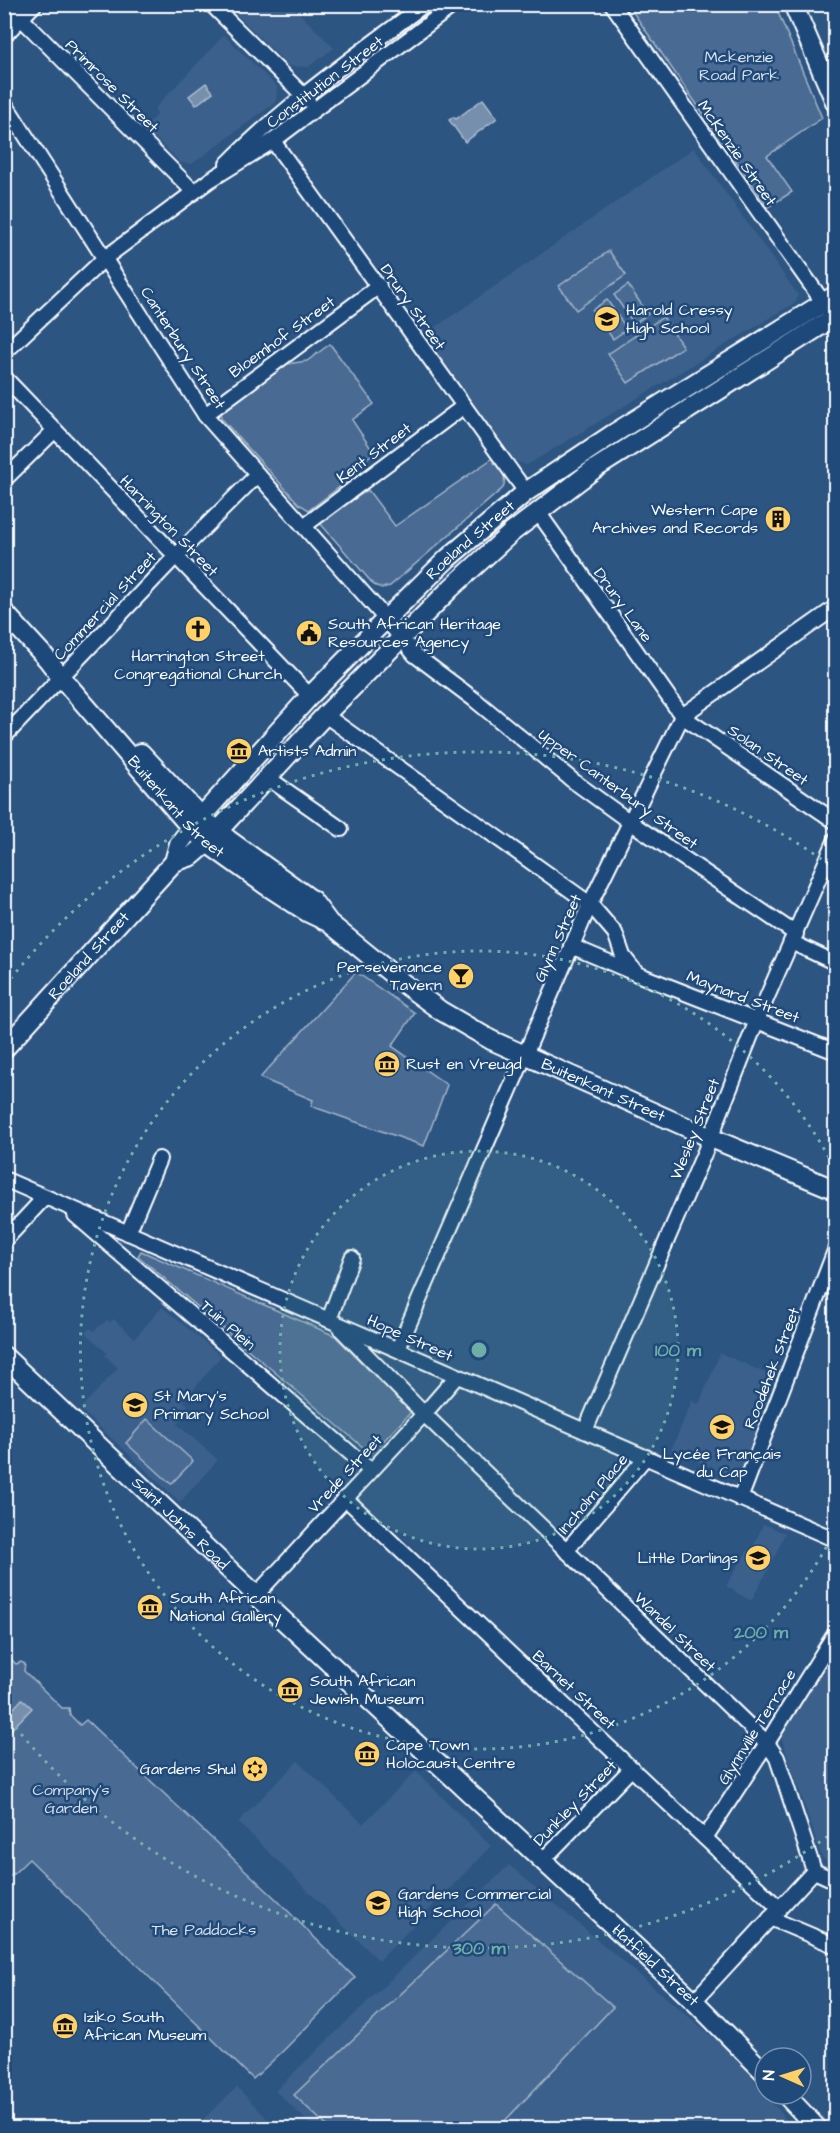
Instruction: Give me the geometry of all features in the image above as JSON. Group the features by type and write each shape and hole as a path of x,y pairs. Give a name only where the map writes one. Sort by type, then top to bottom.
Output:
{"street":[{"name":"Primrose Street","path":"7,4 194,192"},
{"path":"4,36 35,4"},
{"path":"211,4 304,95 315,109"},
{"name":"Constitution Street","path":"210,180 247,143 304,95 425,4"},
{"name":"Constitution Street","path":"4,353 105,258 210,180 273,141 455,4"},
{"name":"McKenzie Street","path":"612,4 833,310"},
{"path":"793,4 836,104"},
{"name":"Canterbury Street","path":"4,102 205,415 386,619"},
{"name":"Drury Street","path":"273,141 525,492"},
{"name":"Bloemhof Street","path":"205,415 379,286"},
{"name":"Roeland Street","path":"4,1049 174,862 179,844 196,823 310,696 448,558 525,492 613,434 833,310"},
{"name":"Roeland Street","path":"174,862 192,856 213,838 325,715 451,588 537,512 594,470 833,310"},
{"name":"Harrington Street","path":"4,378 310,696"},
{"name":"Kent Street","path":"303,526 464,406"},
{"path":"4,480 55,430"},
{"name":"Commercial Street","path":"4,736 175,557 257,475"},
{"name":"Drury Lane","path":"537,512 682,716"},
{"name":"Glynn Street","path":"398,1349 571,946 682,716 836,608"},
{"name":"Buitenkant Street","path":"4,612 63,674 196,823 267,886 307,912 328,922 441,1011 478,1034 525,1056 836,1190"},
{"name":"Upper Canterbury Street","path":"386,619 421,662 475,700 572,780 794,938 836,963"},
{"path":"325,715 590,904 615,933 623,956 638,974"},
{"name":"Solan Street","path":"682,716 836,822"},
{"path":"268,778 341,830"},
{"name":"Wesley Street","path":"585,1431 711,1138 757,1020 836,839"},
{"name":"Maynard Street","path":"571,946 836,1052"},
{"path":"128,1233 159,1159"},
{"name":"Hope Street","path":"4,1179 836,1540"},
{"path":"4,1241 45,1197"},
{"name":"Tuin Plein","path":"64,1206 371,1471"},
{"name":"Roodehek Street","path":"740,1498 836,1248"},
{"path":"333,1322 352,1258"},
{"name":"Wandel Street","path":"333,1322 424,1414 767,1743 777,1758 814,1871"},
{"name":"Saint Johns Road","path":"4,1356 542,1861"},
{"name":"Vrede Street","path":"256,1594 457,1376"},
{"name":"Incholm Place","path":"566,1551 646,1457"},
{"name":"Barnet Street","path":"345,1497 705,1838 775,1913"},
{"name":"Glynnville Terrace","path":"705,1838 836,1632"},
{"name":"Dunkley Street","path":"542,1861 632,1768"},
{"name":"Hatfield Street","path":"542,1861 694,2001 753,2061"},
{"path":"694,2001 814,1871 836,1881"},
{"path":"775,1913 836,1946"},
{"path":"796,2106 817,2128"}],"shaded area":[{"path":"227,5 291,5 334,48 308,67 289,66"},
{"path":"224,35 277,87 276,102 192,164 181,163 144,127 158,114 154,109"},
{"path":"206,83 213,92 196,105 189,96"},
{"path":"483,99 497,118 465,142 449,120 453,117 456,119"},
{"name":"Harold Cressy High School","path":"694,148 798,295 796,302 527,465 514,461 423,336"},
{"name":"St Mary's Primary School","path":"162,1307 221,1356 184,1401 191,1409 177,1424 218,1460 180,1502 80,1409 118,1368 105,1355 107,1353 85,1332 90,1328 94,1331 107,1320 110,1322 113,1319 135,1338"},
{"name":"Lycée Français du Cap","path":"720,1353 781,1380 741,1480 671,1450 692,1401 699,1404"},
{"name":"Little Darlings","path":"763,1524 785,1533 751,1601 726,1586 747,1551 751,1552"},
{"path":"835,1649 836,1857 830,1865 822,1857 781,1736"},
{"path":"22,1699 32,1708 5,1736 5,1718"},
{"name":"Gardens Commercial High School","path":"298,1761 363,1824 416,1771 491,1846 379,1961 238,1822"},
{"path":"509,1865 734,2055 753,2079 753,2106 775,2106 793,2128 314,2128 275,2091"},
{"path":"237,2087 276,2128 194,2128"}],"green space":[{"name":"Mckenzie Road Park","path":"628,5 775,5 822,118 767,156 792,192 768,207"},
{"path":"609,251 626,275 576,310 559,286"},
{"path":"628,285 648,314 634,324 614,295"},
{"path":"607,300 627,329 613,339 592,310"},
{"path":"663,317 683,347 628,383 608,354"},
{"path":"330,344 374,404 352,420 374,453 352,469 354,476 309,510 299,504 221,418 221,413 287,364 307,361"},
{"path":"493,458 504,475 503,488 390,586 382,588 374,585 319,522 368,490 395,526"},
{"path":"356,972 415,1013 392,1046 447,1085 424,1146 311,1106 313,1100 260,1078"},
{"path":"141,1251 335,1336 411,1412 371,1454 138,1256"},
{"path":"147,1419 193,1461 171,1484 126,1443"},
{"name":"The Paddocks","path":"4,1652 16,1664 21,1662 25,1664 24,1671 62,1708 69,1708 70,1715 80,1725 86,1720 276,1899 355,1978 253,2079 29,1859 11,1876 5,1876"},
{"path":"496,1904 613,2007 498,2128 329,2128 294,2095"}],"place":[{"name":"Harold Cressy High School","path":"607,319"},
{"name":"Western Cape Archives and Records","path":"778,519"},
{"name":"Harrington Street Congregational Church","path":"198,629"},
{"name":"South African Heritage Resources Agency","path":"309,633"},
{"name":"Artists Admin","path":"239,751"},
{"name":"Perseverance Tavern","path":"461,976"},
{"name":"Rust en Vreugd","path":"387,1064"},
{"name":"St Mary's Primary School","path":"135,1405"},
{"name":"Lycée Français du Cap","path":"722,1427"},
{"name":"Little Darlings","path":"758,1558"},
{"name":"South African National Gallery","path":"150,1607"},
{"name":"South African Jewish Museum","path":"290,1690"},
{"name":"Cape Town Holocaust Centre","path":"367,1754"},
{"name":"Gardens Shul","path":"255,1769"},
{"name":"Gardens Commercial High School","path":"378,1903"},
{"name":"Iziko South African Museum","path":"65,2026"}],"park label":[{"name":"Company's Garden","path":"71,1799"}]}
